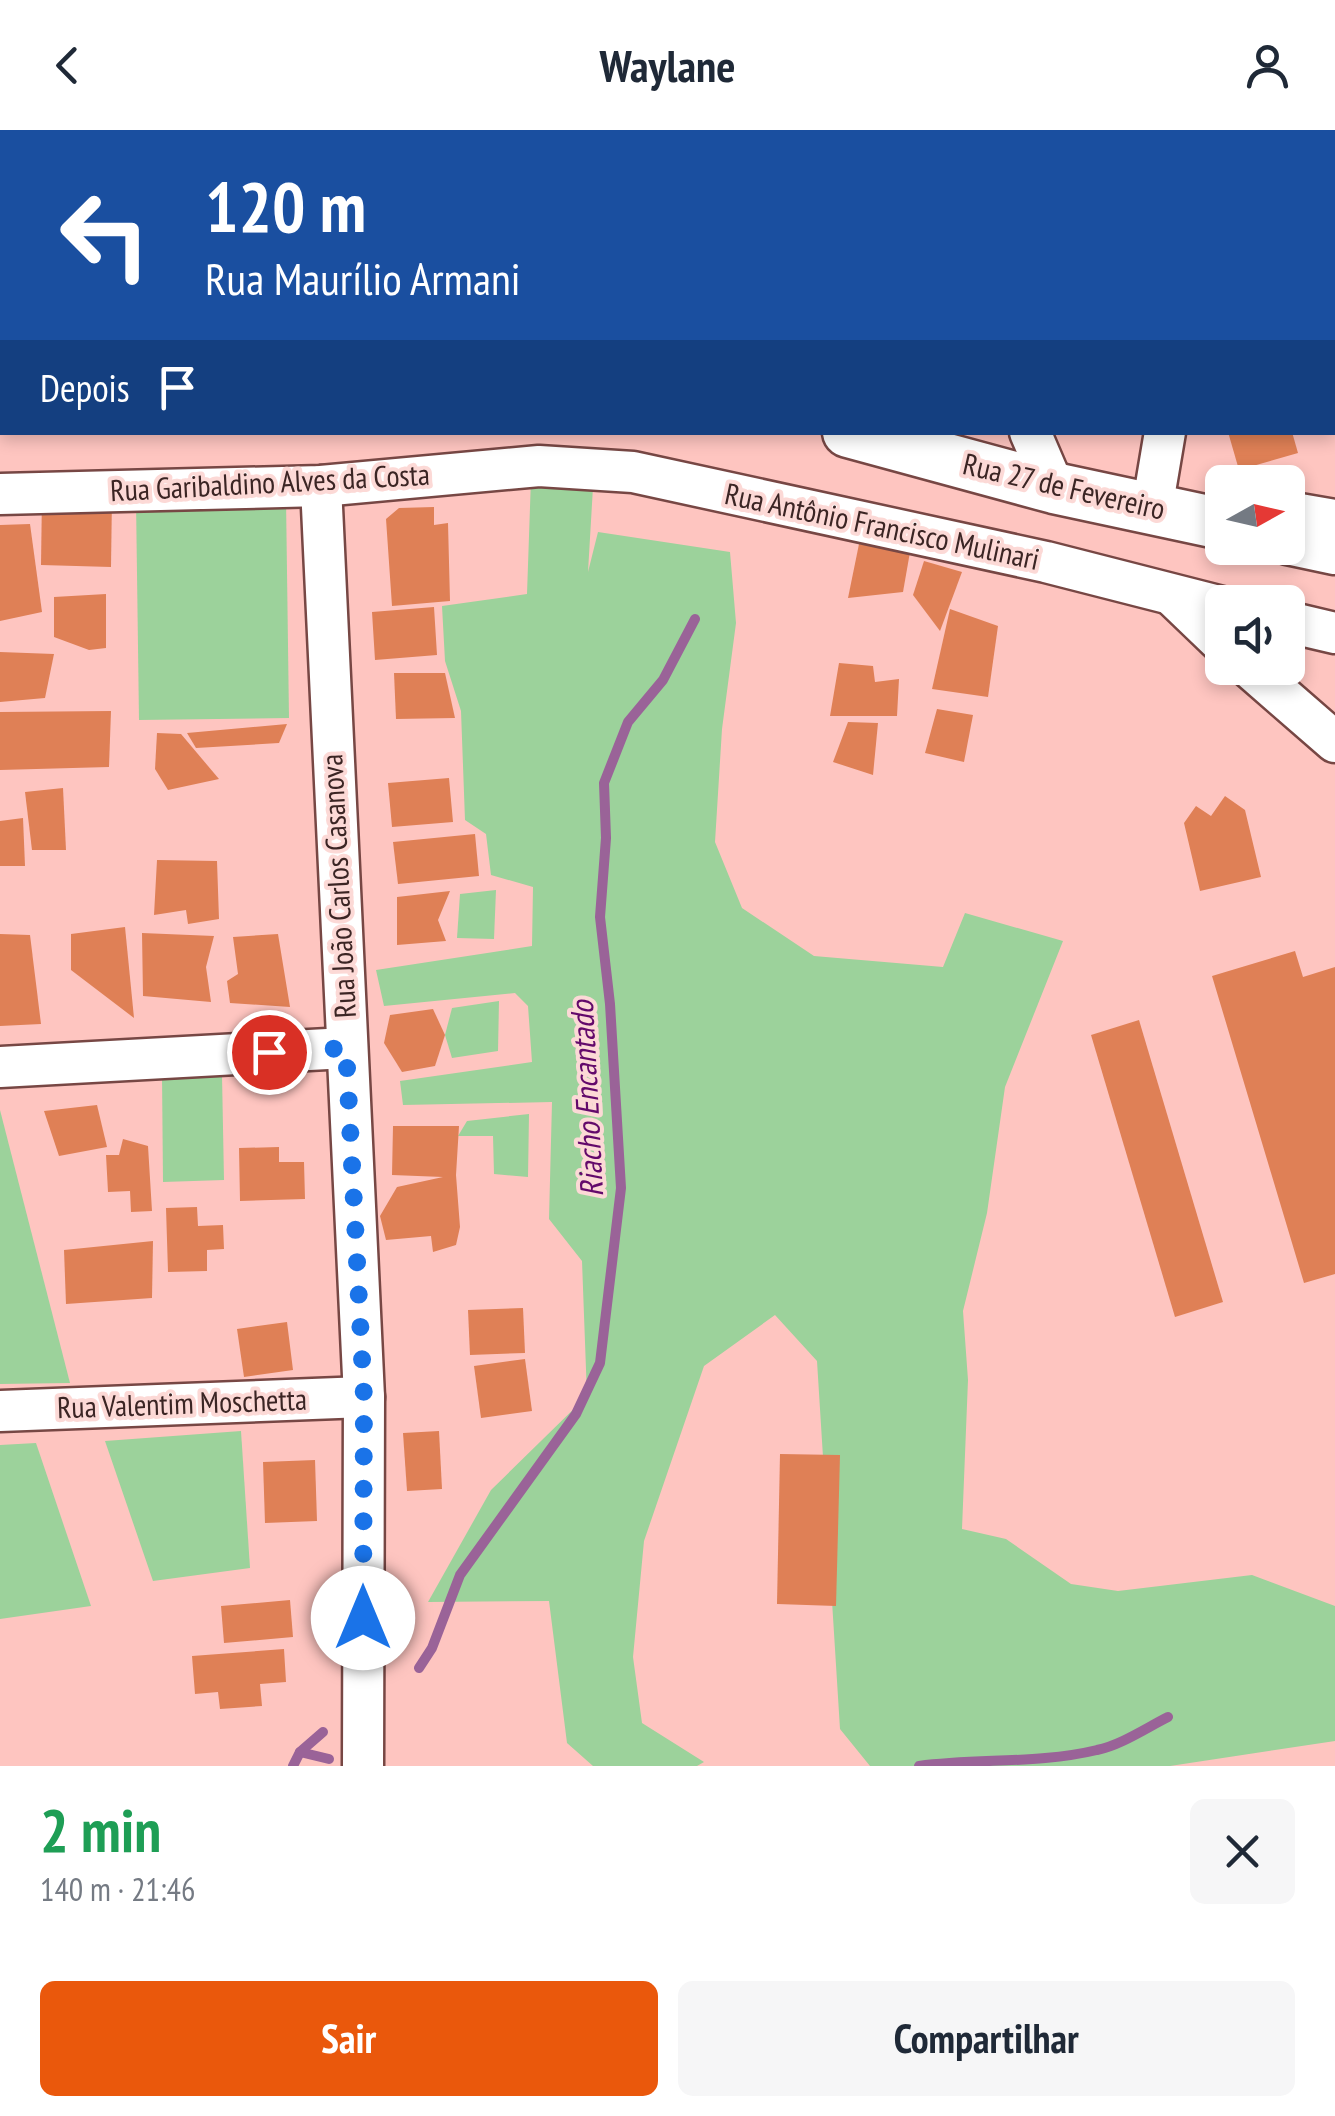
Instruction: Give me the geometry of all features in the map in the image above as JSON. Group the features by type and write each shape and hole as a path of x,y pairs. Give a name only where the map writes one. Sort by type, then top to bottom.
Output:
{"main road":[{"name":"Rua 27 de Fevereiro","path":"859,435 1054,488 1152,498 1205,518"},
{"path":"1305,543 1335,549"}],"street":[{"path":"1031,435 1054,488"},
{"path":"1164,435 1152,498 1205,500"},
{"name":"Rua Garibaldino Alves da Costa","path":"0,494 321,486 539,466"},
{"name":"Rua Antônio Francisco Mulinari","path":"539,466 632,472 1046,562 1205,603"},
{"name":"Rua João Carlos Casanova","path":"321,486 364,1397 362,1766"},
{"path":"1305,515 1335,520"},
{"path":"1173,596 1205,627"},
{"path":"1305,626 1335,634"},
{"path":"1270,685 1335,742"},
{"path":"0,1067 346,1048"},
{"name":"Rua Valentim Moschetta","path":"0,1411 364,1397"}],"green space":[{"path":"531,478 593,487 588,572 598,532 730,552 736,623 722,729 715,842 742,908 814,956 943,967 965,913 1063,941 1005,1087 987,1213 963,1311 968,1380 962,1529 1006,1539 1071,1584 1118,1591 1252,1575 1335,1606 1335,1741 1170,1766 870,1766 840,1729 817,1361 775,1315 704,1366 644,1541 633,1657 642,1723 704,1762 697,1766 593,1766 567,1743 549,1601 428,1602 491,1490 587,1396 582,1261 549,1219 552,1102 403,1105 400,1081 532,1062 528,1006 515,993 384,1006 376,970 532,946 533,887 491,875 486,834 465,820 461,711 445,661 442,606 527,594"},
{"path":"286,498 289,718 139,720 136,500"},
{"path":"496,890 494,939 457,938 460,894"},
{"path":"499,1001 498,1051 452,1058 445,1035 452,1008"},
{"path":"162,1075 222,1075 224,1180 163,1182"},
{"path":"0,1110 70,1383 0,1384"},
{"path":"529,1114 528,1177 494,1174 493,1136 458,1136 467,1121"},
{"path":"241,1431 250,1568 153,1581 105,1441"},
{"path":"36,1443 91,1606 0,1619 0,1445"}],"building":[{"path":"1229,435 1293,435 1298,453 1256,465 1238,465"},
{"path":"42,495 112,497 111,567 41,565"},
{"path":"434,507 434,525 448,523 450,601 392,606 386,519 399,508"},
{"path":"30,524 42,612 0,621 0,525"},
{"path":"859,544 910,552 903,592 848,598"},
{"path":"924,561 962,572 940,631 913,595"},
{"path":"106,594 106,648 89,650 54,637 54,597"},
{"path":"434,607 437,655 375,660 372,612"},
{"path":"950,609 998,626 988,697 932,689"},
{"path":"0,652 54,654 45,698 0,702"},
{"path":"839,663 873,666 875,682 899,679 897,716 830,716"},
{"path":"394,673 445,673 455,718 396,719"},
{"path":"937,709 973,715 964,762 925,753"},
{"path":"111,711 109,767 0,770 0,712"},
{"path":"848,722 878,723 873,775 833,762"},
{"path":"287,724 279,743 196,748 187,733"},
{"path":"157,733 181,734 219,779 168,790 155,769"},
{"path":"449,778 453,822 392,827 388,783"},
{"path":"63,788 66,850 32,850 25,792"},
{"path":"1225,796 1245,810 1261,877 1200,891 1184,823 1196,806 1211,816"},
{"path":"23,818 25,866 0,866 0,821"},
{"path":"475,834 479,876 398,884 393,842"},
{"path":"157,860 217,861 219,919 188,924 186,910 154,915"},
{"path":"450,891 438,920 446,941 397,945 397,897"},
{"path":"125,927 134,1018 71,970 71,934"},
{"path":"142,933 214,936 206,967 211,1002 143,996"},
{"path":"0,934 30,935 41,1024 0,1026"},
{"path":"278,934 290,1007 230,1003 227,981 238,974 233,937"},
{"path":"1295,951 1303,977 1335,967 1335,1274 1304,1283 1212,976"},
{"path":"433,1009 445,1035 435,1066 402,1072 384,1043 390,1015"},
{"path":"1139,1020 1223,1302 1175,1317 1091,1035"},
{"path":"97,1105 107,1147 59,1156 44,1111"},
{"path":"393,1126 459,1126 456,1175 460,1227 456,1245 433,1252 431,1236 386,1240 380,1216 397,1187 443,1177 392,1175"},
{"path":"123,1139 148,1146 152,1211 131,1212 130,1191 108,1192 106,1155 119,1155"},
{"path":"279,1147 279,1162 304,1162 305,1199 240,1201 239,1148"},
{"path":"197,1207 198,1226 223,1225 224,1249 207,1250 207,1271 168,1272 166,1208"},
{"path":"153,1241 152,1298 66,1304 64,1250"},
{"path":"523,1308 525,1353 470,1355 468,1310"},
{"path":"287,1322 293,1370 244,1377 237,1329"},
{"path":"525,1359 532,1411 481,1418 474,1366"},
{"path":"439,1431 442,1489 407,1491 403,1433"},
{"path":"780,1454 840,1455 836,1606 777,1604"},
{"path":"315,1460 317,1521 265,1523 263,1462"},
{"path":"290,1600 293,1637 224,1643 221,1606"},
{"path":"284,1649 286,1682 260,1684 262,1706 220,1709 218,1692 195,1694 192,1656"}],"waterway":[{"name":"Riacho Encantado","path":"419,1668 432,1648 460,1575 576,1414 600,1363 621,1188 610,1004 600,917 606,838 604,783 628,722 663,680 695,619"},
{"path":"919,1766 1031,1759 1097,1750 1168,1717"},
{"name":"Riacho Encantado","path":"293,1766 300,1752 323,1732"},
{"path":"300,1752 329,1759"}],"route":[{"path":"269,1052 346,1048 364,1397 363,1618"}]}
